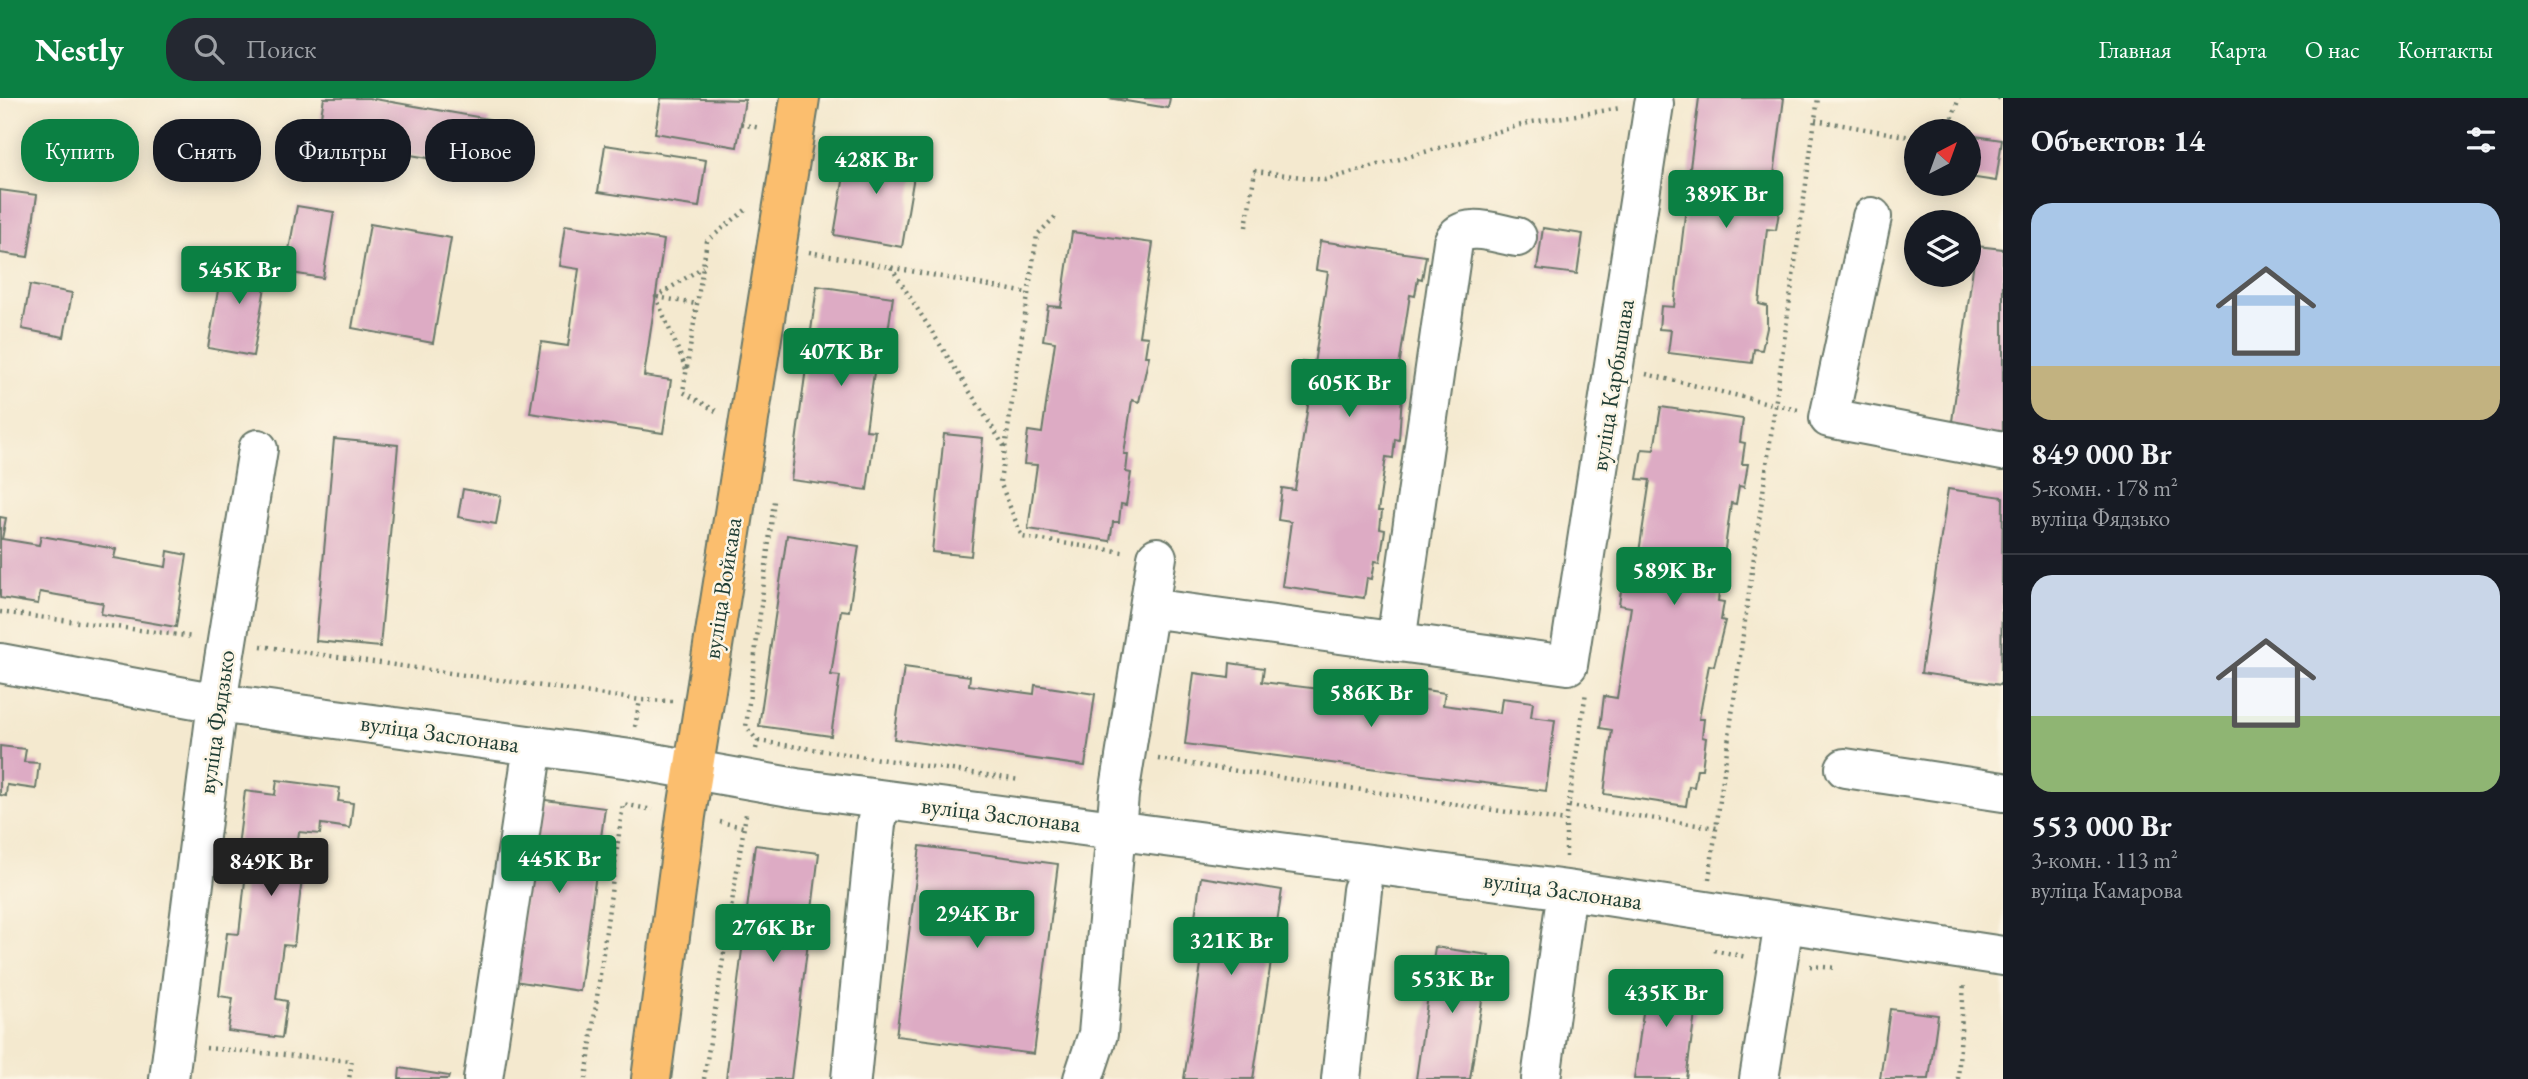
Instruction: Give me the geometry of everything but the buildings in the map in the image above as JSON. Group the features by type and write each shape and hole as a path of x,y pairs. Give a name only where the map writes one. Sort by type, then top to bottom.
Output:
{"main road":[{"name":"вуліца Войкава","path":"651,1079 686,816 800,98"}],"street":[{"name":"вуліца Карбышава","path":"1568,665 1654,104"},
{"path":"1872,217 1829,418 2003,452"},
{"path":"1396,642 1454,242 1457,233 1466,229 1517,237"},
{"name":"вуліца Фядзько","path":"171,1062 217,704 258,449"},
{"path":"1083,1079 1098,1034 1116,829 1157,557"},
{"path":"1149,608 1568,665"},
{"name":"вуліца Заслонава","path":"0,663 217,704 694,768 882,800 1567,890 1784,923 1990,969"},
{"path":"483,1079 533,746"},
{"path":"1845,768 2003,792"},
{"path":"851,1079 876,824 882,800"},
{"path":"1341,1079 1362,890"},
{"path":"1541,1079 1567,890"},
{"path":"1759,1079 1784,923"}],"path":[{"path":"1703,911 1717,828 1818,98"},
{"path":"1951,119 1959,98"},
{"path":"1998,98 2003,103"},
{"path":"1246,227 1255,171 1325,180 1532,122 1654,104"},
{"path":"758,141 761,118"},
{"path":"1815,120 1904,136"},
{"path":"741,124 760,128"},
{"path":"715,425 717,411 683,392 686,370 707,241 748,208 750,195"},
{"path":"1055,217 1037,235 999,482 1022,537 1157,557"},
{"path":"803,264 805,251 1028,293"},
{"path":"656,297 703,267"},
{"path":"891,267 1005,447"},
{"path":"656,297 697,304"},
{"path":"656,297 686,370"},
{"path":"1615,366 1829,418"},
{"path":"775,495 746,727 758,741 1026,781"},
{"path":"0,612 227,641 640,700 677,702"},
{"path":"1567,890 1566,821 1589,671 1568,665"},
{"path":"704,1079 758,741"},
{"path":"1126,755 1566,821"},
{"path":"586,1079 623,804 743,827"},
{"path":"1569,806 1717,828"},
{"path":"1710,949 1776,963 1843,969"},
{"path":"1951,979 1965,980 1990,969"},
{"path":"1958,1079 1965,980"},
{"path":"171,1062 352,1061 349,1079"}]}
